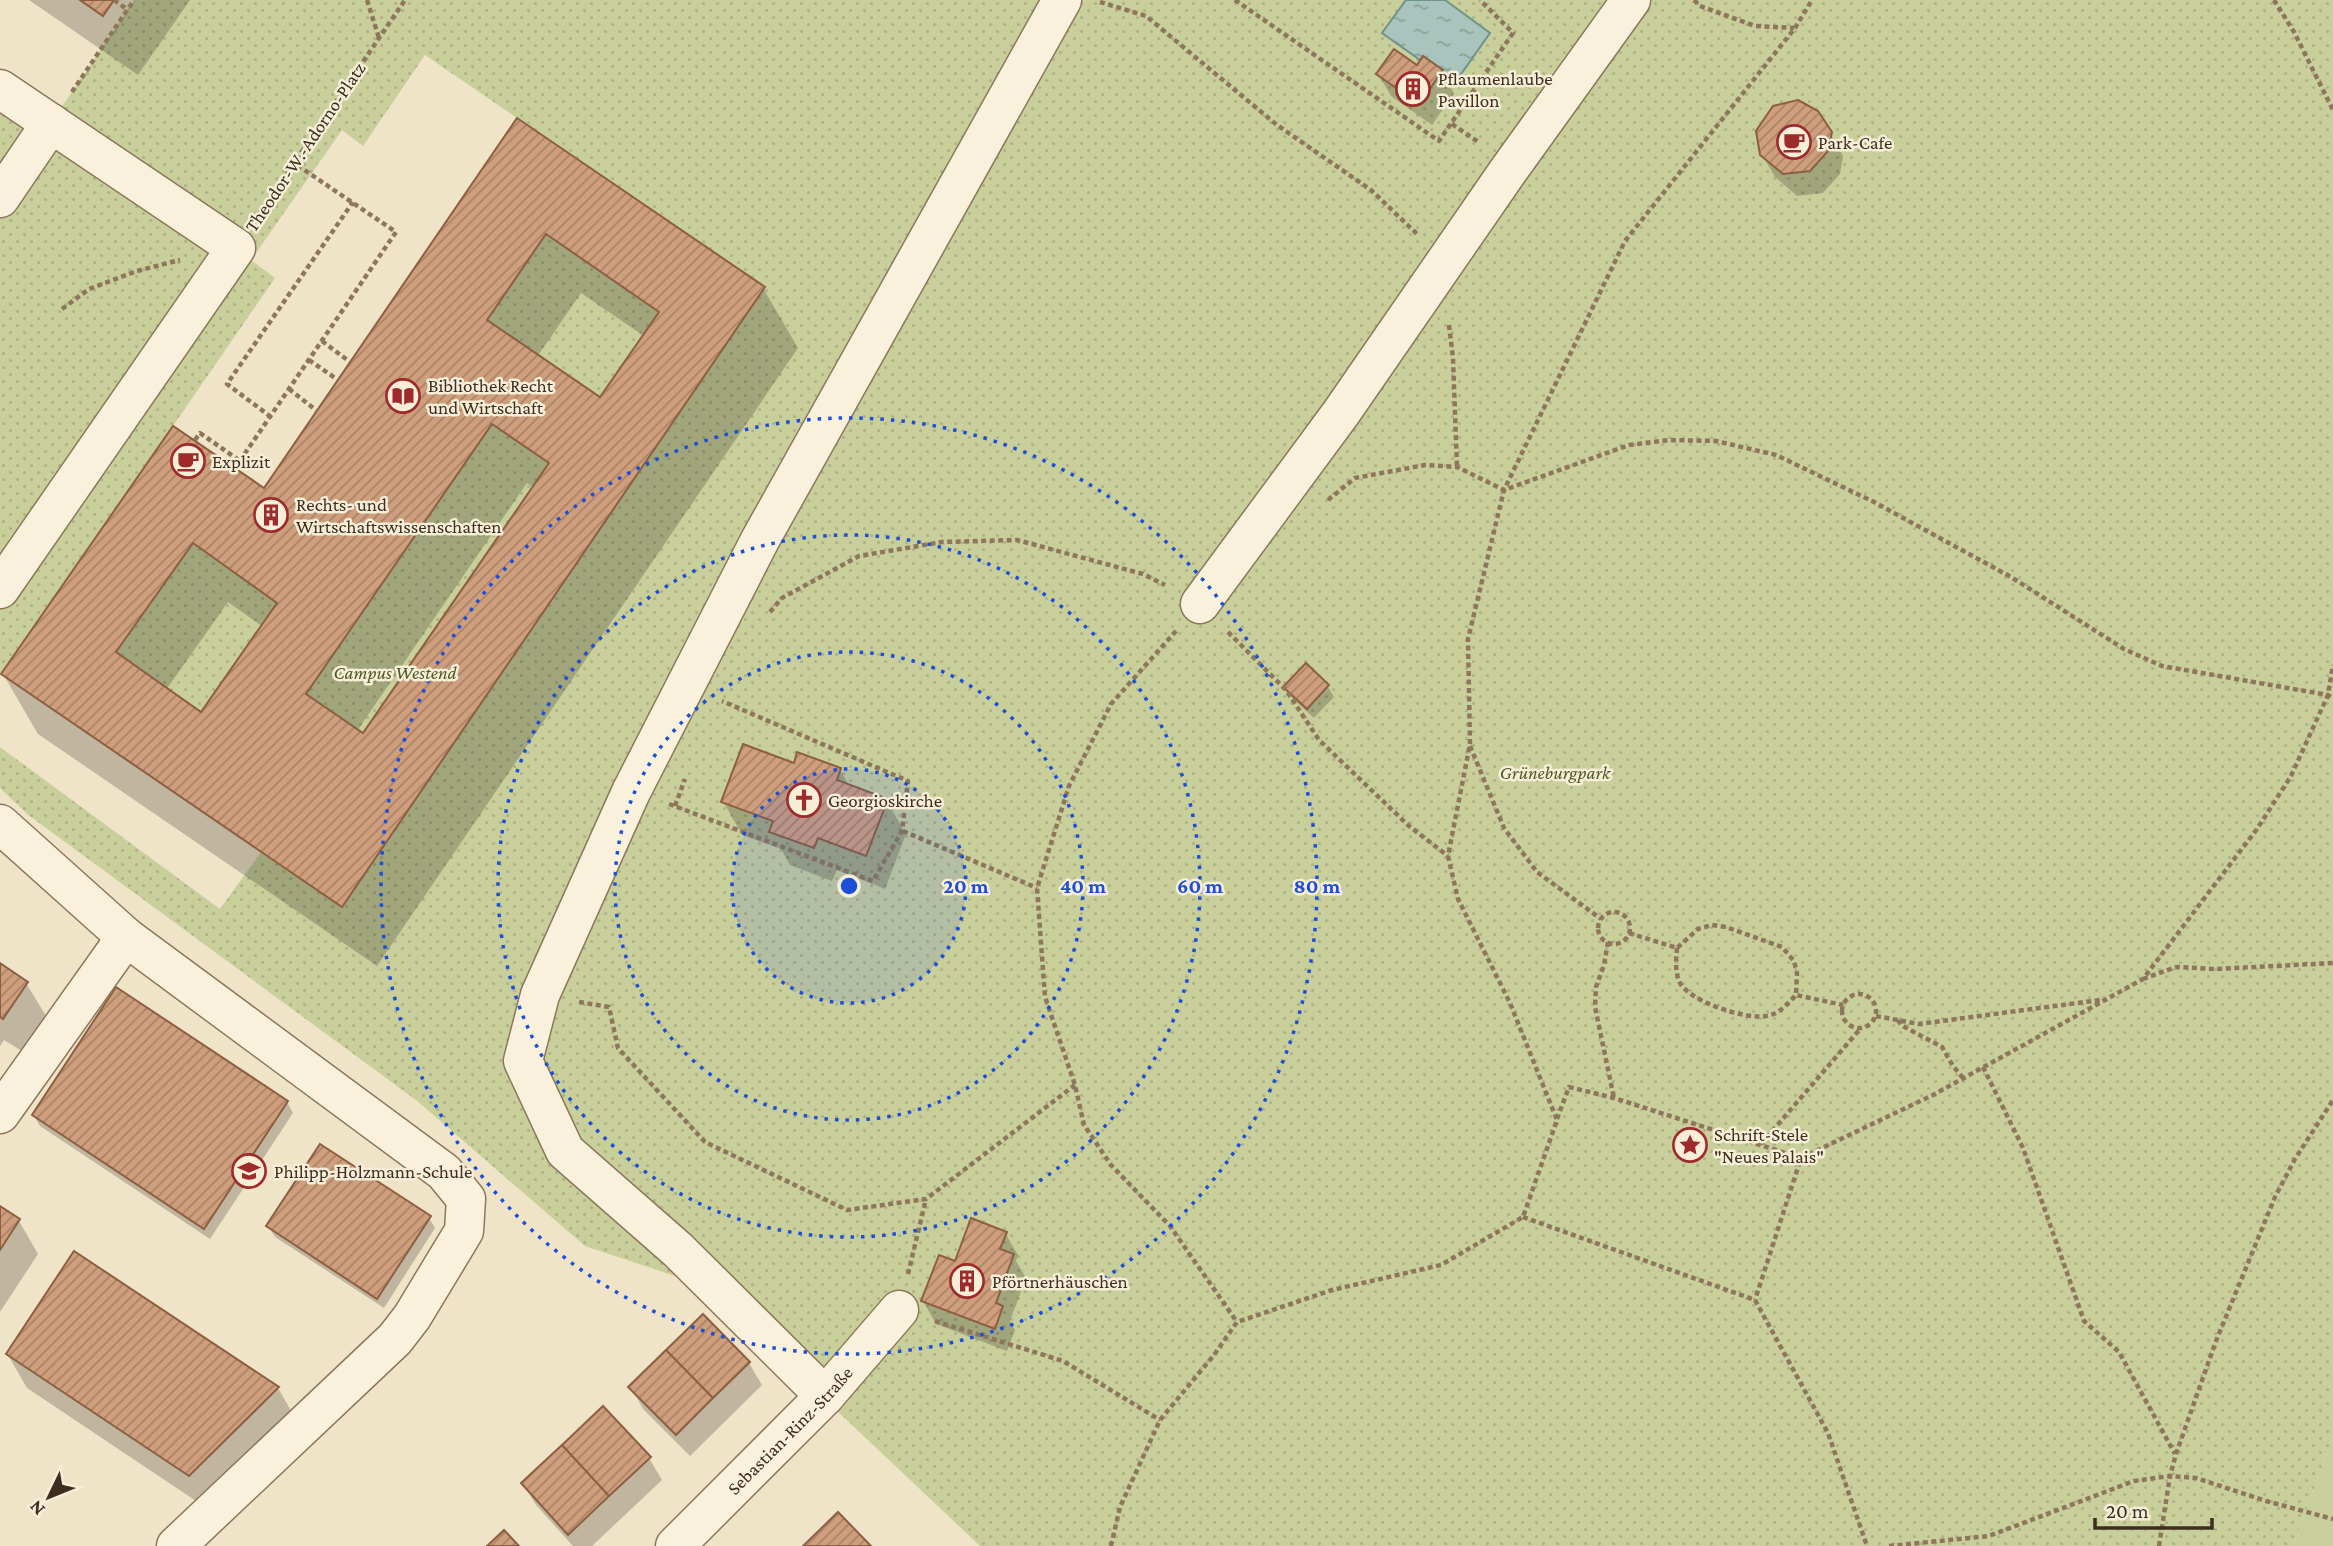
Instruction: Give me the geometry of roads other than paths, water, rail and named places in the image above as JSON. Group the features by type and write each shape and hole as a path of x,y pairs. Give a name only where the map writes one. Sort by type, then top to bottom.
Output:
{"street":[{"path":"825,1396 678,1250 565,1152 523,1061 540,995 631,792 760,540 1062,0"},
{"path":"1200,604 1341,413 1632,0"},
{"name":"Theodor-W.-Adorno-Platz","path":"0,89 236,248 0,589"},
{"path":"0,198 51,123"},
{"path":"0,824 125,937 444,1172 466,1199 464,1231 412,1317 395,1339 176,1546"},
{"path":"0,1114 125,937"},
{"name":"Sebastian-Rinz-Straße","path":"675,1546 825,1396 898,1310"}],"water":[{"path":"1406,0 1445,0 1490,33 1454,84 1382,33"}],"place":[{"name":"Pflaumenlaube Pavillon","path":"1413,89"},
{"name":"Park-Cafe","path":"1794,142"},
{"name":"Bibliothek Recht und Wirtschaft","path":"403,396"},
{"name":"Explizit","path":"188,461"},
{"name":"Rechts- und Wirtschaftswissenschaften","path":"271,515"},
{"name":"Georgioskirche","path":"804,800"},
{"name":"Schrift-Stele \"Neues Palais\"","path":"1690,1145"},
{"name":"Philipp-Holzmann-Schule","path":"249,1171"},
{"name":"Pförtnerhäuschen","path":"967,1281"}],"park label":[{"name":"Campus Westend","path":"395,672"},
{"name":"Grüneburgpark","path":"1555,772"}]}
